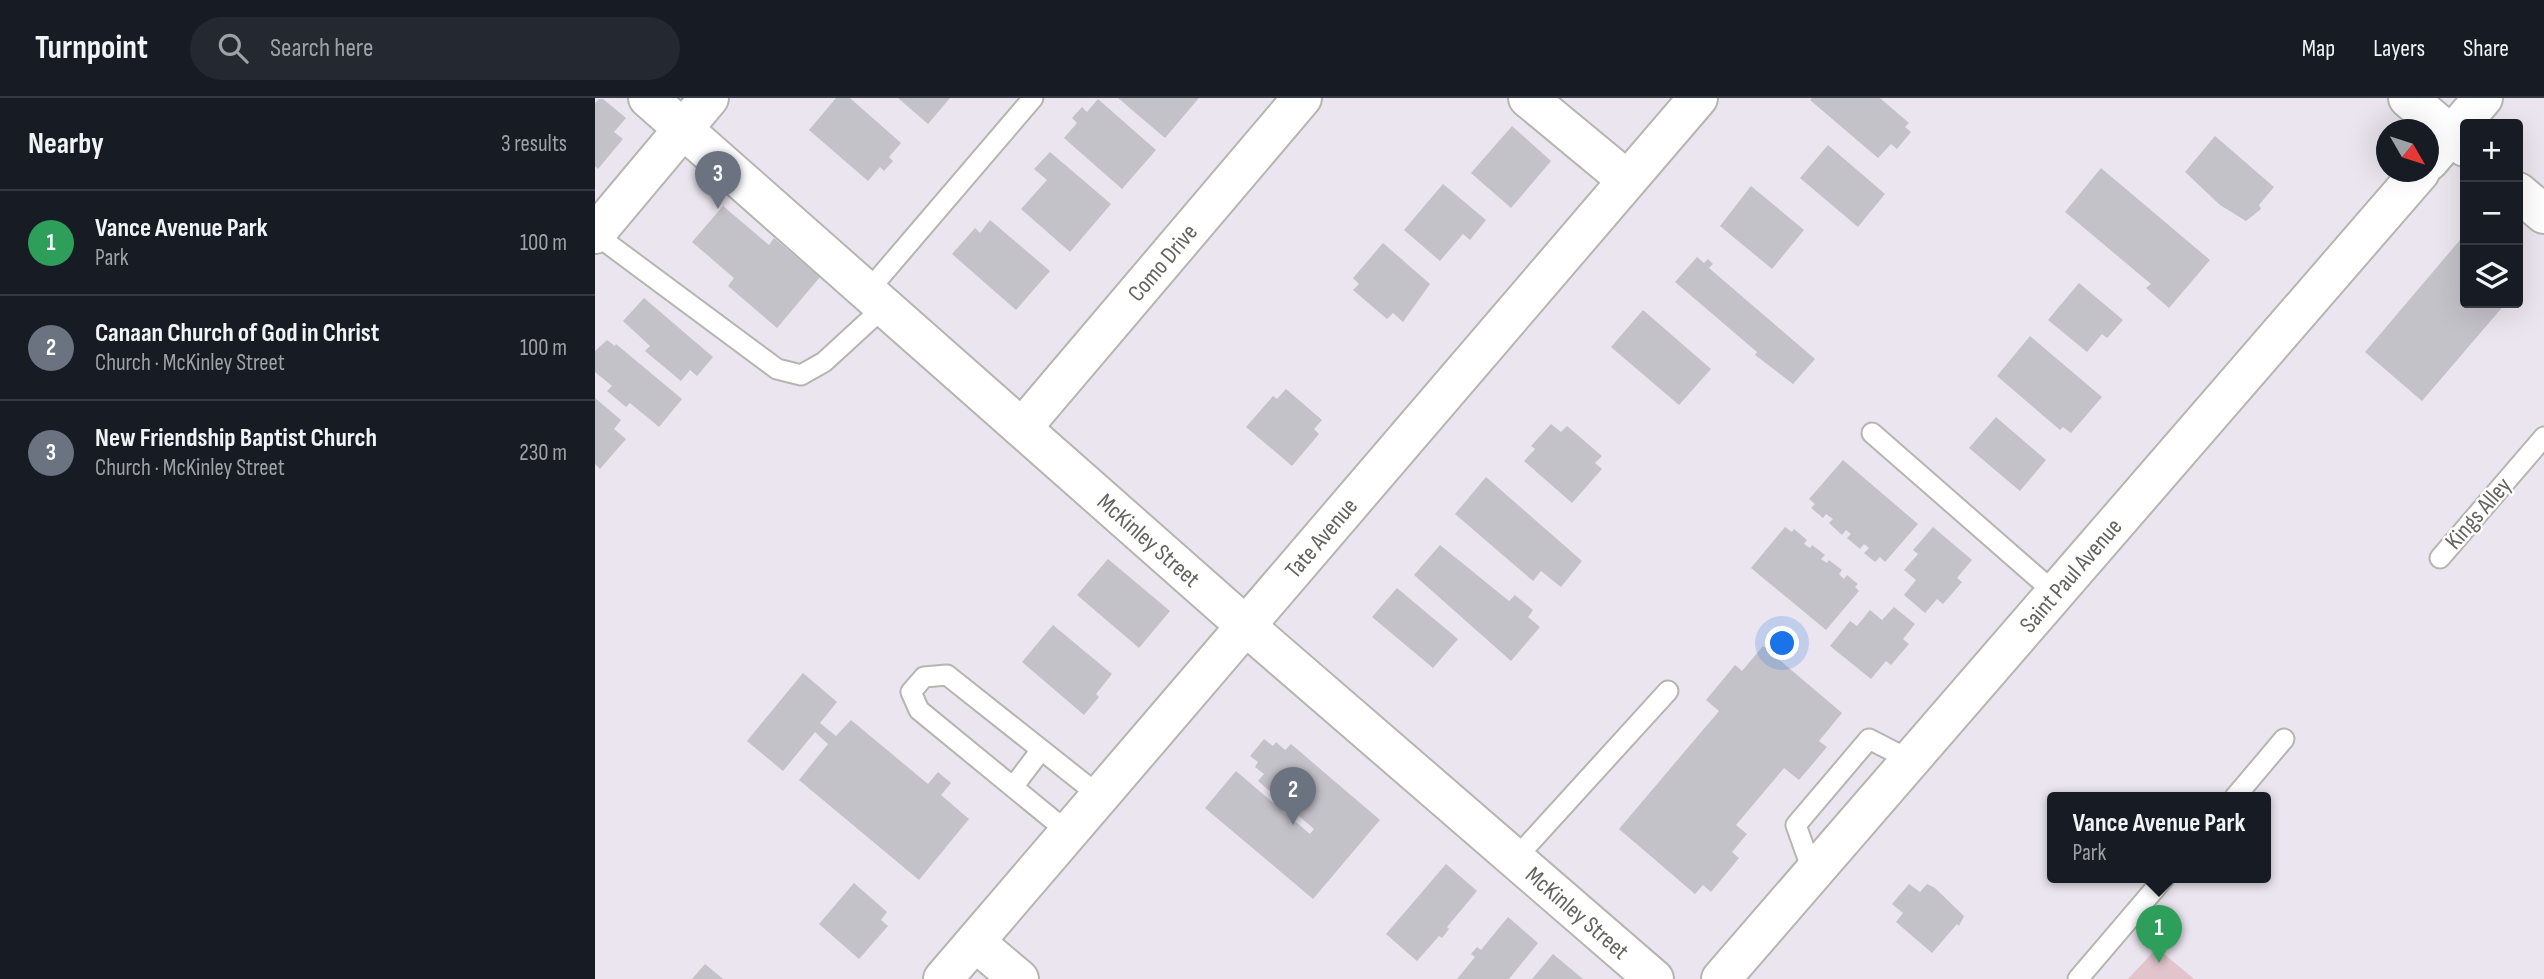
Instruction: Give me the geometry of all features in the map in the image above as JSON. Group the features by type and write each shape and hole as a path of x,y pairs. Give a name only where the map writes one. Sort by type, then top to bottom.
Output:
{"street":[{"name":"McKinley Street","path":"648,98 1247,627 1654,979"},
{"path":"595,234 709,98"},
{"name":"Como Drive","path":"1022,428 1302,98"},
{"path":"1528,98 1627,180"},
{"name":"Tate Avenue","path":"943,979 1699,98"},
{"path":"2408,98 2448,147 2483,98"},
{"name":"Saint Paul Avenue","path":"1721,979 2411,182"},
{"path":"2523,196 2544,215"},
{"path":"975,942 1019,979"}],"lane":[{"path":"595,234 777,369 801,374 824,362 1033,98"},
{"path":"1872,433 2055,593"},
{"name":"Kings Alley","path":"2440,558 2544,437"},
{"path":"1069,833 919,710 911,692 923,677 947,675 1101,797"},
{"path":"1515,859 1668,691"},
{"path":"2239,792 2284,739"},
{"path":"1013,787 1041,750"},
{"path":"2078,979 2160,883"}],"shaded area":[{"path":"2157,948 2194,979 2128,979"}],"building":[{"path":"836,98 850,98 901,143 889,157 893,161 884,171 880,167 868,181 809,130"},
{"path":"898,98 950,98 928,124"},
{"path":"1118,98 1199,98 1165,138"},
{"path":"1880,98 1909,123 1905,127 1911,132 1897,149 1891,144 1878,158 1810,100"},
{"path":"603,99 626,118 614,132 623,139 598,169 595,166 595,103"},
{"path":"1098,99 1156,150 1122,189 1064,138 1077,123 1072,118 1082,107 1087,112"},
{"path":"1512,126 1551,161 1511,208 1471,173"},
{"path":"2215,136 2274,187 2259,205 2261,209 2246,221 2220,205 2185,172"},
{"path":"1828,145 1885,194 1858,227 1800,178"},
{"path":"1050,152 1111,204 1070,252 1021,209 1047,180 1034,169"},
{"path":"2101,168 2210,260 2169,308 2146,288 2151,284 2065,212"},
{"path":"1443,184 1486,220 1470,240 1463,234 1440,261 1404,230"},
{"path":"1751,186 1804,230 1772,269 1720,226"},
{"path":"723,206 769,245 774,238 820,277 777,328 728,286 734,278 692,242"},
{"path":"990,220 1050,271 1016,310 952,254 975,228 980,233"},
{"path":"2460,240 2460,308 2502,308 2422,401 2365,352"},
{"path":"1383,243 1430,284 1403,322 1393,313 1387,319 1353,290 1359,284 1353,278"},
{"path":"1697,257 1704,263 1708,259 1713,264 1709,268 1815,359 1793,384 1755,355 1757,352 1675,282"},
{"path":"2079,283 2123,320 2107,338 2102,334 2087,352 2048,320"},
{"path":"644,298 713,357 697,376 690,370 681,381 645,351 650,346 623,321"},
{"path":"1643,310 1711,369 1679,405 1611,347"},
{"path":"2030,336 2102,397 2071,433 2063,427 2060,430 1997,376"},
{"path":"607,340 615,346 616,344 682,399 659,427 630,403 626,407 607,391 612,386 595,372 595,351"},
{"path":"1286,389 1322,420 1314,429 1319,434 1292,466 1246,427 1273,396 1277,399"},
{"path":"595,398 621,420 614,429 626,439 600,469 595,464"},
{"path":"1996,417 2046,460 2020,491 1969,448"},
{"path":"1551,424 1561,432 1567,426 1602,456 1595,463 1602,469 1572,503 1524,461 1535,449 1531,446"},
{"path":"1843,460 1918,524 1885,562 1880,557 1875,562 1864,553 1869,548 1864,544 1860,549 1847,538 1851,534 1846,530 1842,535 1829,523 1833,519 1826,514 1823,518 1811,508 1815,504 1809,499"},
{"path":"1486,477 1582,561 1561,587 1541,571 1533,581 1455,514"},
{"path":"1785,527 1792,532 1794,529 1807,540 1804,544 1810,548 1812,545 1825,555 1821,559 1827,563 1829,560 1842,570 1839,574 1844,579 1847,575 1858,584 1855,587 1859,591 1826,630 1751,568"},
{"path":"1933,527 1972,560 1957,578 1962,582 1943,604 1937,599 1925,613 1904,595 1916,580 1904,570 1918,554 1913,550"},
{"path":"1440,545 1509,601 1515,595 1533,610 1528,617 1540,627 1511,661 1414,575"},
{"path":"1108,559 1170,611 1139,648 1077,595"},
{"path":"1397,588 1458,639 1433,668 1372,617"},
{"path":"1894,607 1915,624 1903,639 1909,644 1891,665 1886,661 1871,679 1830,646 1850,621 1857,626 1870,610 1882,620"},
{"path":"1053,625 1112,674 1096,694 1099,697 1084,715 1022,662"},
{"path":"1763,646 1842,713 1819,741 1827,747 1799,780 1784,768 1736,825 1747,834 1732,852 1739,858 1711,892 1703,885 1695,894 1619,829 1719,711 1706,700 1735,665 1742,671"},
{"path":"803,673 837,702 820,723 836,736 851,720 928,784 938,772 951,783 941,795 969,819 919,880 799,780 828,744 815,732 783,771 747,741"},
{"path":"1264,739 1273,746 1276,742 1285,750 1291,744 1380,820 1313,899 1205,808 1236,771 1310,834 1314,829 1258,781 1264,774 1255,767 1258,762 1250,756"},
{"path":"1446,864 1477,891 1447,927 1449,929 1442,938 1439,936 1417,961 1386,934"},
{"path":"854,883 887,912 881,920 888,926 859,959 819,924"},
{"path":"1909,884 1920,892 1927,884 1935,888 1964,916 1959,926 1957,924 1932,953 1896,922 1903,913 1892,904"},
{"path":"1508,917 1538,943 1509,979 1457,979 1475,957 1471,954 1477,947 1481,950"},
{"path":"1553,954 1583,979 1532,979"},
{"path":"705,964 723,979 692,979"}],"place":[{"name":"New Friendship Baptist Church","path":"718,209"},
{"name":"Canaan Church of God in Christ","path":"1293,825"},
{"name":"Vance Avenue Park","path":"2159,963"}]}
